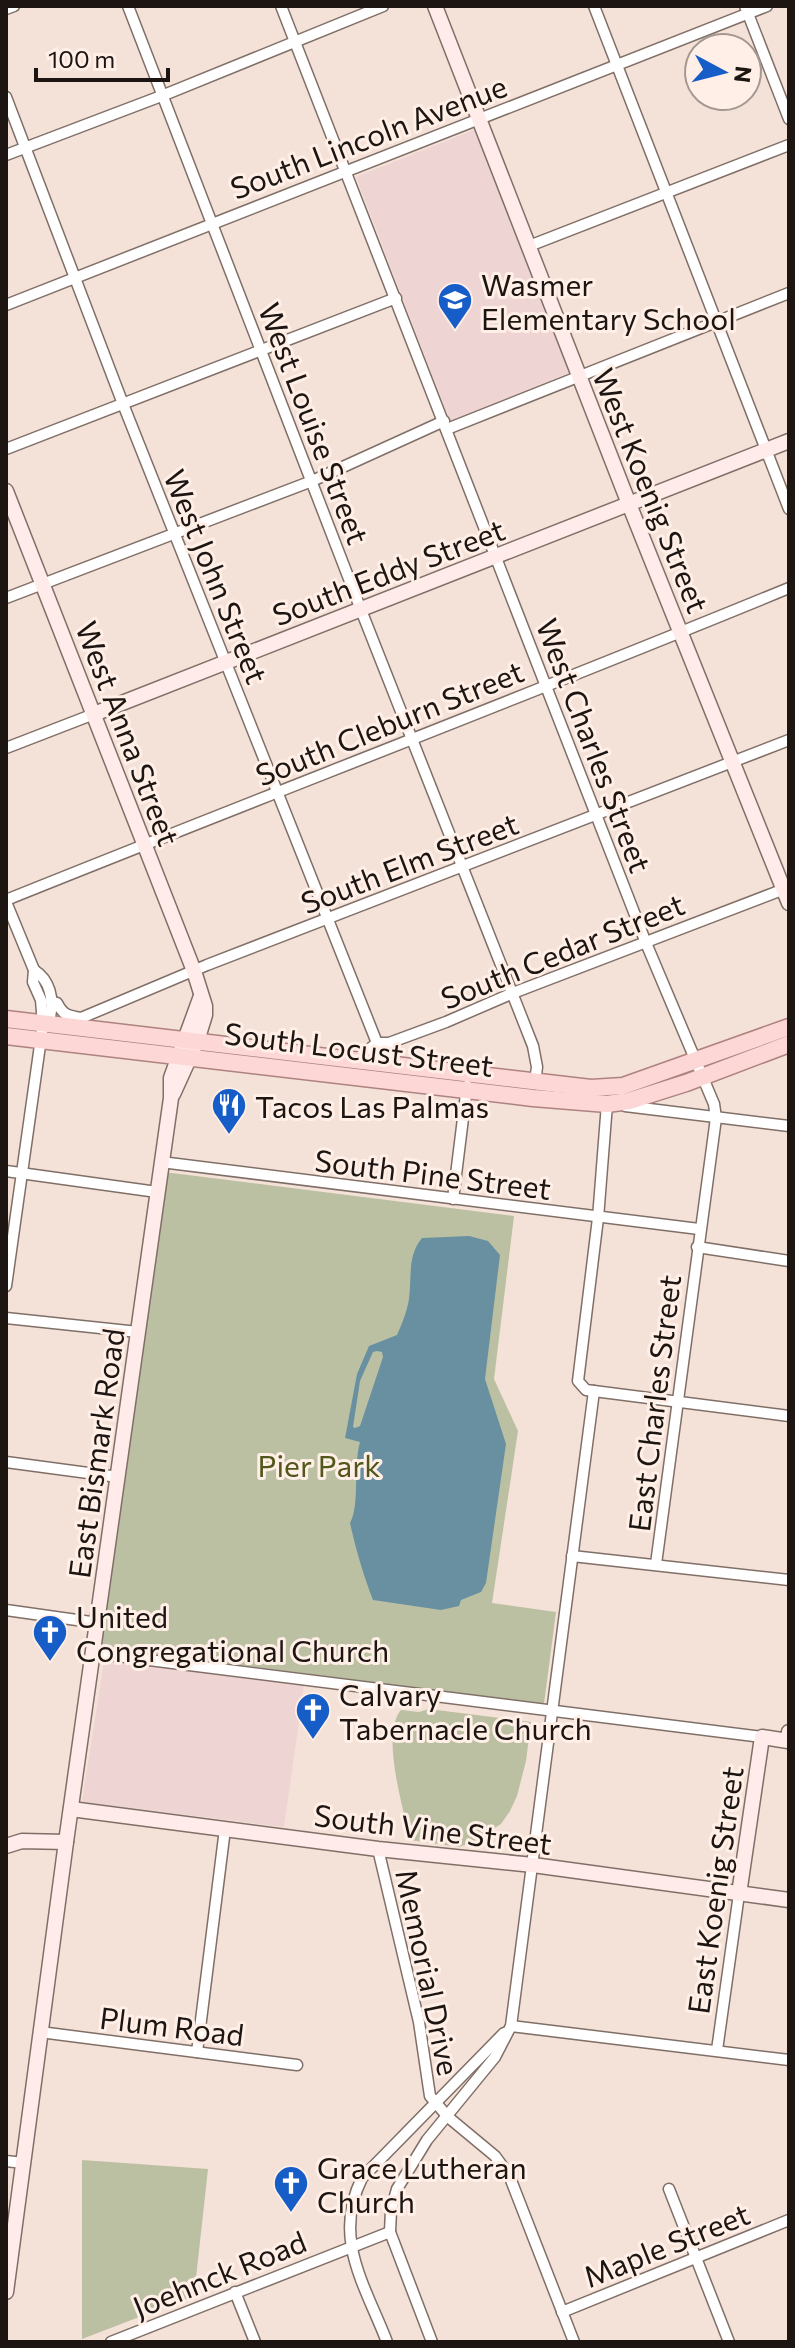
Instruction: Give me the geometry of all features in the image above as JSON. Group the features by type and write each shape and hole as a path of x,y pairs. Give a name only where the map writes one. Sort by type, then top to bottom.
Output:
{"main road":[{"name":"South Locust Street","path":"6,1019 42,1032"},
{"name":"South Locust Street","path":"188,1049 356,1060 396,1065 468,1082 535,1082 591,1088 623,1086 789,1027"},
{"name":"South Locust Street","path":"6,1036 42,1032 468,1082 607,1104 629,1101 703,1077 789,1044"}],"street":[{"path":"6,9 14,6"},
{"name":"West Louise Street","path":"128,6 361,610 513,993 533,1046 537,1067 535,1082"},
{"name":"West Charles Street","path":"281,6 646,943 714,1104 716,1118"},
{"path":"6,155 383,6"},
{"name":"West Koenig Street","path":"435,6 629,504 787,893"},
{"path":"594,6 789,509"},
{"name":"South Lincoln Avenue","path":"6,305 617,65 746,10 767,6"},
{"path":"746,10 789,119"},
{"name":"West John Street","path":"6,97 123,404 377,1043 396,1065"},
{"path":"529,246 789,145"},
{"path":"6,598 789,293"},
{"path":"6,449 396,298"},
{"name":"South Eddy Street","path":"6,748 789,441"},
{"name":"West Anna Street","path":"6,491 194,971 201,996 205,1015 171,1078 171,1098"},
{"name":"South Cleburn Street","path":"6,901 789,588"},
{"name":"South Elm Street","path":"51,1002 57,1003 62,1013 81,1018 194,971 789,740"},
{"name":"South Cedar Street","path":"356,1060 377,1043 389,1043 513,993 787,893"},
{"path":"6,901 34,970 33,982 41,1000 42,1032 6,1286"},
{"path":"34,970 44,977 51,1002 50,1017 42,1032"},
{"path":"453,1199 468,1082"},
{"name":"East Bismark Road","path":"6,2292 171,1098"},
{"path":"789,1126 607,1104 598,1218 578,1381 586,1390 789,1416"},
{"path":"699,1229 716,1118"},
{"name":"South Pine Street","path":"161,1162 699,1229"},
{"path":"6,1171 157,1192"},
{"name":"East Charles Street","path":"656,1564 699,1229"},
{"path":"697,1247 789,1261"},
{"path":"6,1318 138,1332"},
{"path":"574,2342 509,2175 495,2156 448,2117 495,2057 511,2026 594,1391"},
{"path":"6,1462 118,1477"},
{"path":"572,1556 789,1580"},
{"path":"6,1610 98,1623"},
{"path":"93,1653 788,1741 789,1732"},
{"name":"East Koenig Street","path":"717,2050 762,1737"},
{"name":"South Vine Street","path":"71,1809 378,1849 533,1865 789,1900"},
{"path":"197,2052 225,1829"},
{"path":"6,1846 22,1841 66,1842"},
{"name":"Memorial Drive","path":"378,1849 419,2022 430,2096 448,2117 427,2140 397,2189 391,2210 390,2232 432,2342"},
{"path":"436,2103 511,2026"},
{"path":"511,2026 789,2060"},
{"name":"Plum Road","path":"40,2032 297,2065"},
{"name":"Memorial Drive","path":"387,2342 350,2248 348,2222 354,2194 362,2178 436,2103"},
{"path":"6,2161 23,2163"},
{"path":"669,2189 729,2342"},
{"name":"Maple Street","path":"562,2312 789,2220"},
{"name":"Joehnck Road","path":"111,2342 390,2232"},
{"path":"235,2292 255,2342"}],"shaded area":[{"path":"476,129 573,371 450,421 356,177"},
{"path":"104,1661 304,1686 284,1827 82,1802"}],"green space":[{"name":"Pier Park","path":"164,1172 514,1216 494,1379 518,1431 492,1603 556,1612 544,1704 100,1647"},
{"path":"429,1709 531,1722 526,1761 510,1811 501,1824 459,1847 410,1840 399,1792 393,1754 395,1721 401,1710 419,1712"},
{"path":"82,2160 208,2169 194,2296 82,2339"}],"water":[{"path":"469,1236 488,1241 500,1255 485,1379 506,1444 486,1583 481,1592 461,1600 459,1606 441,1610 373,1600 350,1523 355,1507 360,1442 345,1438 357,1374 369,1346 397,1335 409,1299 412,1259 422,1238","holes":["373,1352 382,1352 360,1426 355,1428 360,1381"]}],"place":[{"name":"Wasmer Elementary School","path":"455,331"},
{"name":"Tacos Las Palmas","path":"229,1136"},
{"name":"United Congregational Church","path":"50,1663"},
{"name":"Calvary Tabernacle Church","path":"313,1741"},
{"name":"Grace Lutheran Church","path":"291,2214"}]}
